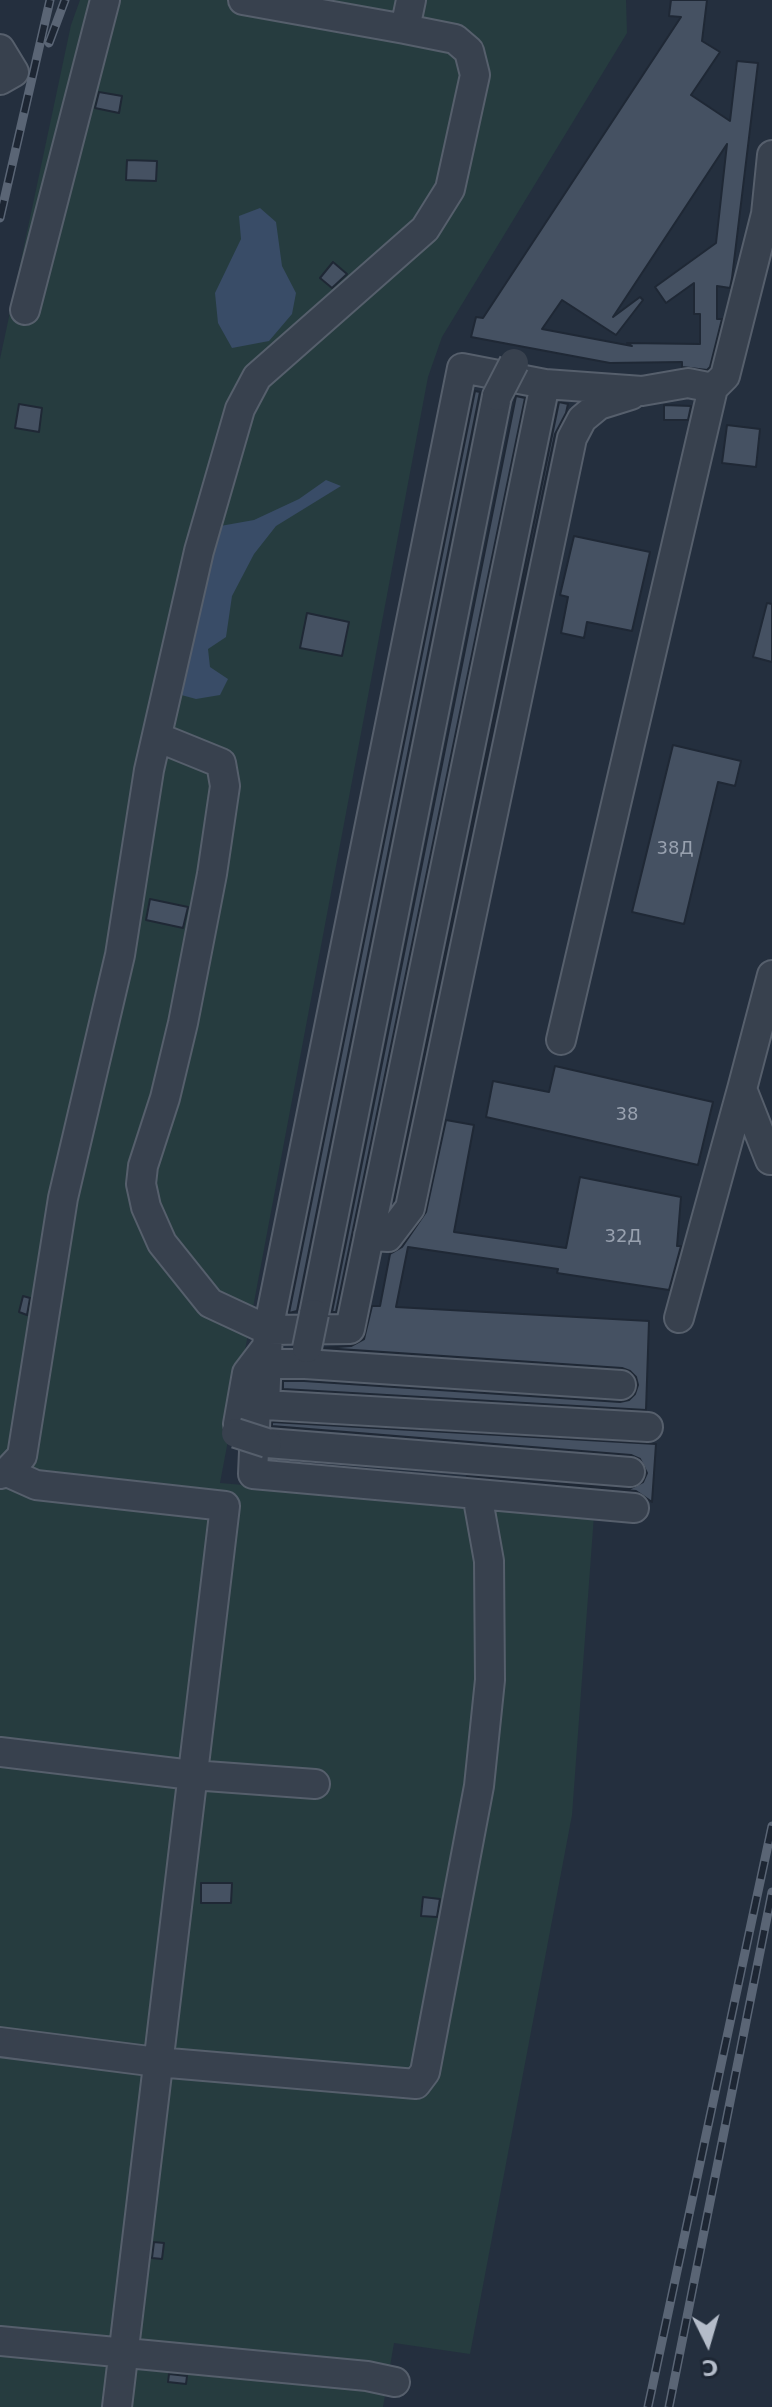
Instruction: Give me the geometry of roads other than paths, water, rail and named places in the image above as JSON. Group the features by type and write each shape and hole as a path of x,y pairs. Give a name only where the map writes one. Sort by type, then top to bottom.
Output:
{"street":[{"path":"25,310 105,0"},
{"path":"117,2407 225,1506 36,1485 4,1473 22,1456 63,1198 120,955 157,737 199,551 240,409 257,377 425,229 450,189 475,75 469,51 455,39 243,0"},
{"path":"405,29 411,0"},
{"path":"0,49 14,72 0,80"},
{"path":"265,1405 267,1347 462,368 545,384 642,391 700,385 725,376 768,229 772,155"},
{"path":"306,1356 497,396 514,363 607,376 657,377 700,385"},
{"path":"545,384 350,1329 267,1347 247,1373 236,1433 267,1443 630,1472"},
{"path":"561,1040 700,385"},
{"path":"369,1236 388,1237 410,1208 572,438 582,419 599,405 642,391"},
{"path":"157,737 221,763 225,786 212,874 183,1023 165,1098 143,1166 141,1184 146,1207 162,1243 210,1303 267,1347 306,1356 621,1385"},
{"path":"679,1318 772,975"},
{"path":"742,1089 770,1160"},
{"path":"634,1508 253,1474 256,1405 648,1427"},
{"path":"0,2042 157,2062 416,2084 425,2072 479,1786 490,1680 489,1561 477,1494"},
{"path":"0,1752 192,1775 315,1784"},
{"path":"0,2341 367,2376 395,2382"}],"water":[{"path":"260,208 276,222 282,266 296,293 292,314 269,341 232,348 218,323 215,293 241,239 239,216"},
{"path":"326,480 341,486 276,526 254,554 232,596 226,637 208,649 210,667 228,679 220,695 196,699 174,693 209,528 254,520 299,499"}],"railway":[{"path":"0,218 50,0"},
{"path":"49,43 65,0"},
{"path":"648,2407 772,1826"},
{"path":"669,2407 772,1892"}]}
